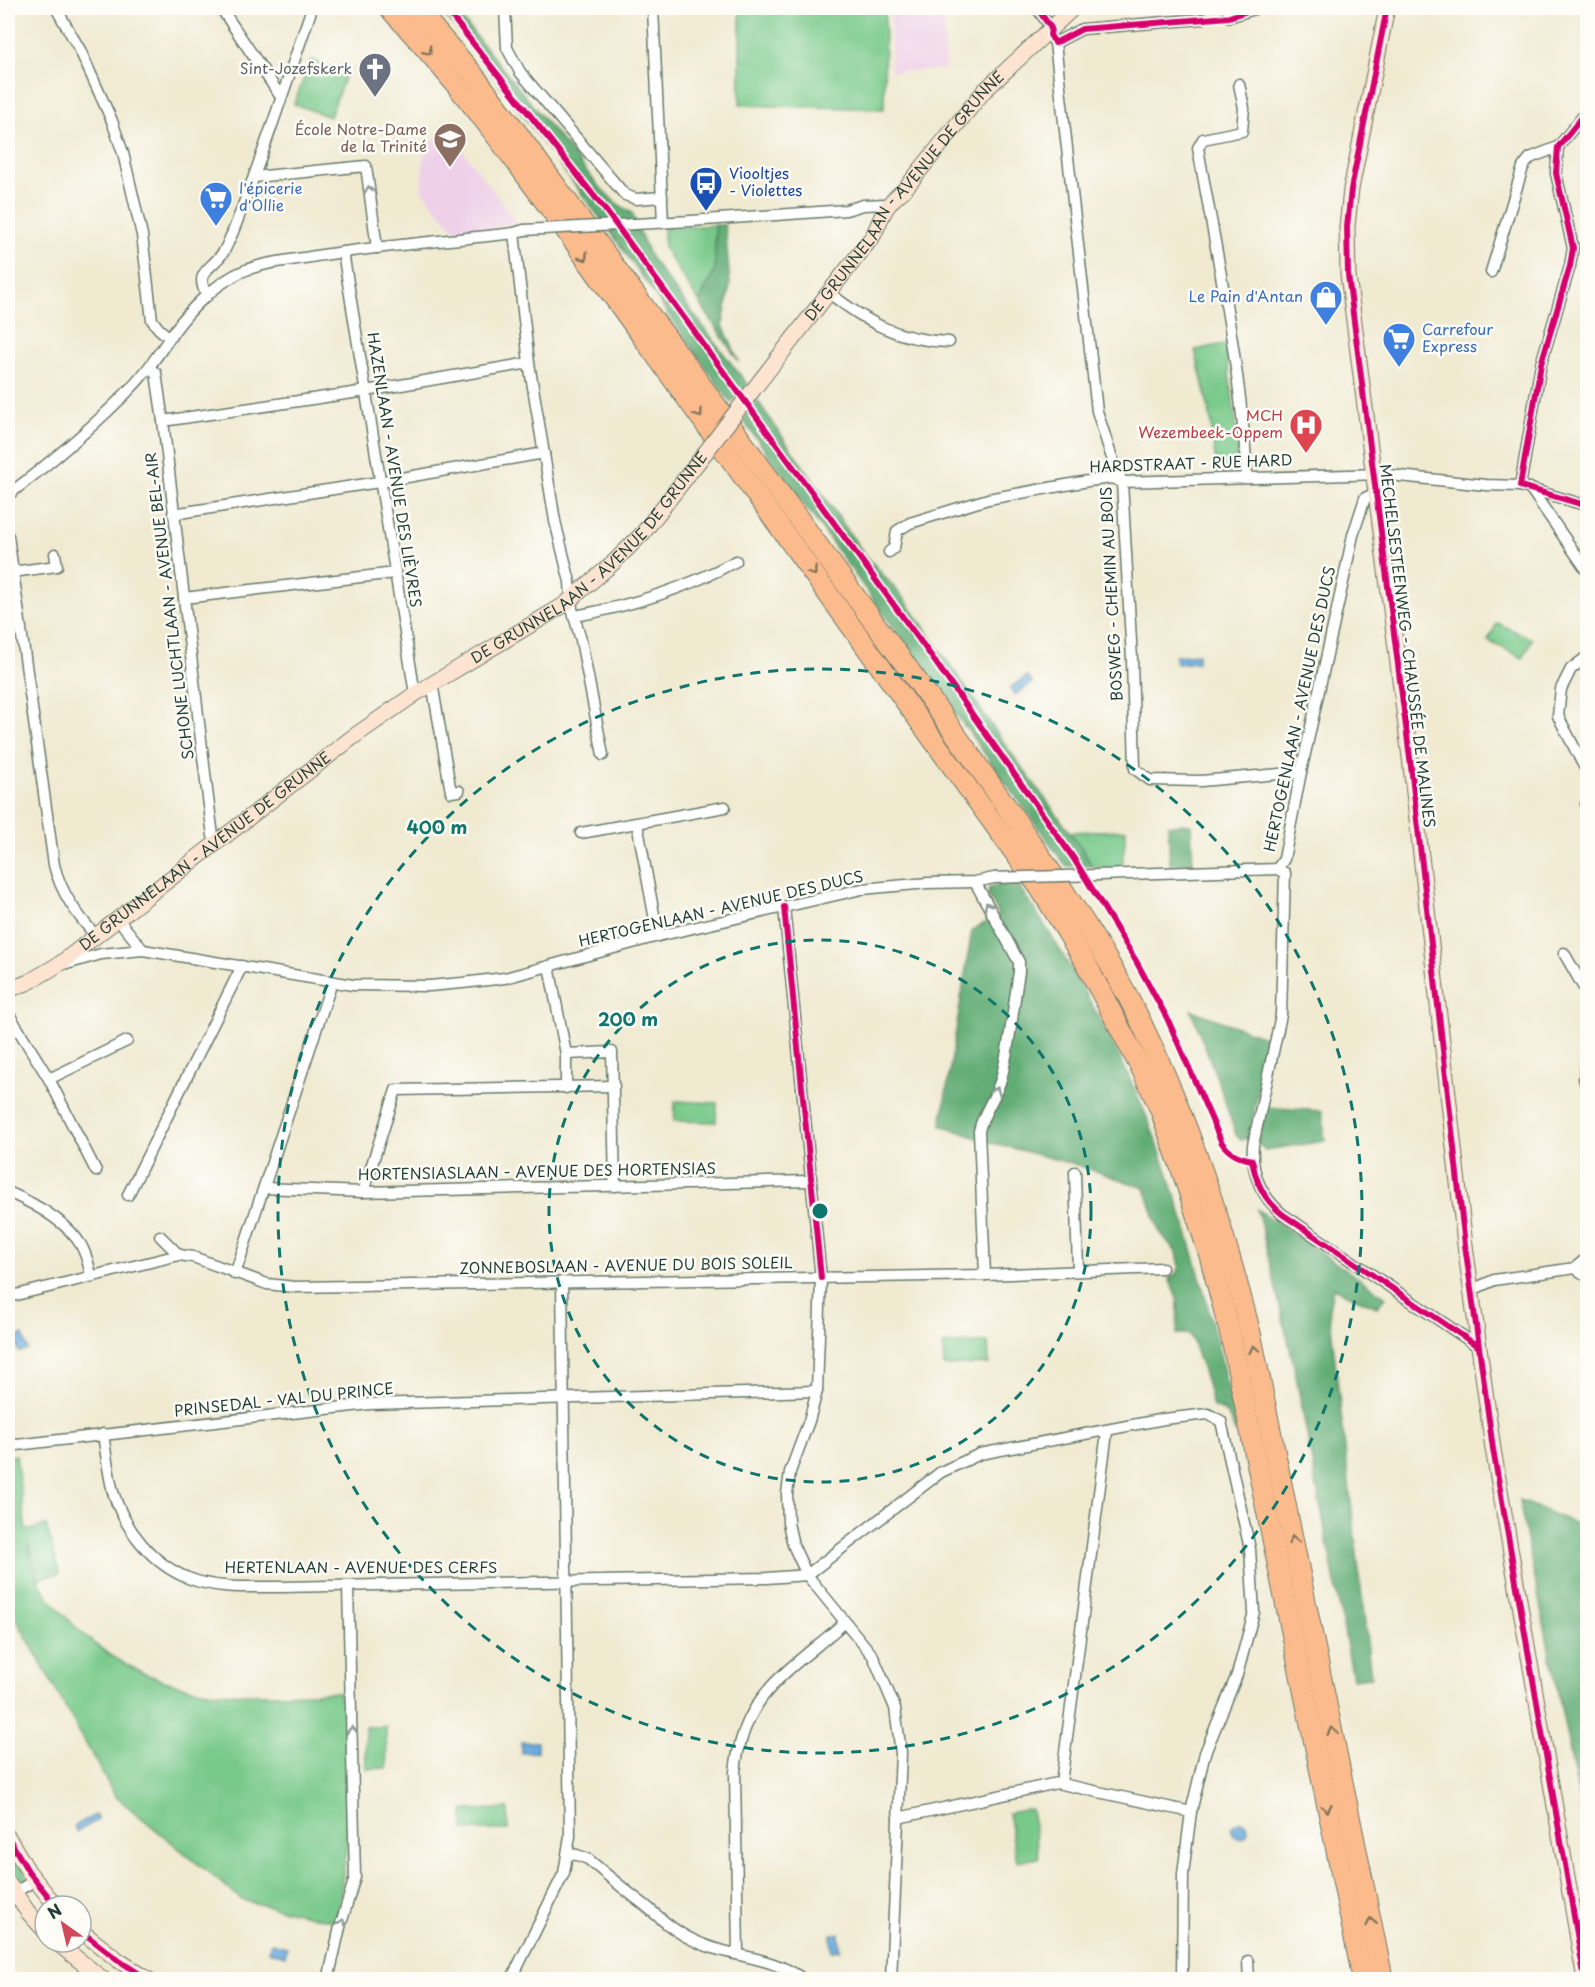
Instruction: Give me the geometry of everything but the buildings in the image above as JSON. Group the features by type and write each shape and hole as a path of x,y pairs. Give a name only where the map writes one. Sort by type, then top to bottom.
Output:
{"highway":[{"path":"389,8 457,86 497,138 1040,888 1084,960 1137,1060 1160,1109 1183,1174 1209,1254 1231,1337 1364,1980"},
{"path":"416,8 472,73 513,127 961,740 1064,891 1138,1015 1172,1089 1200,1161 1229,1248 1251,1335 1383,1980"}],"main road":[{"name":"DE GRUNNELAAN - AVENUE DE GRUNNE","path":"8,990 29,982 61,963 353,737 432,683 564,605 613,563 643,533 873,236 885,209 904,190 984,91 1072,8"},
{"name":"MECHELSESTEENWEG - CHAUSSÉE DE MALINES","path":"1387,8 1354,167 1347,227 1349,291 1411,765 1471,1283 1493,1449 1585,1980"},
{"path":"8,1837 46,1894"},
{"path":"10,1890 33,1917"},
{"path":"93,1940 149,1980"},
{"path":"71,1954 104,1980"}],"street":[{"path":"56,8 80,50 112,121 123,153 142,235 152,320 170,338"},
{"path":"221,8 281,97"},
{"path":"207,296 202,286 204,273 226,248 254,177 312,8"},
{"path":"505,8 507,48 520,72 625,195 636,199 662,196"},
{"path":"653,8 663,223"},
{"name":"BOSWEG - CHEMIN AU BOIS","path":"1037,8 1051,28 1050,35 1055,44 1096,400 1100,422 1122,482 1132,659 1135,769 1150,780 1201,781 1301,772"},
{"path":"1228,12 1257,8"},
{"path":"1055,44 1082,29 1202,20"},
{"path":"1239,84 1244,108 1242,131 1203,139 1198,148 1232,340 1244,423 1247,477"},
{"path":"1491,272 1523,167 1530,158 1558,147 1587,110"},
{"path":"1558,147 1556,173 1573,248 1570,266 1541,364 1525,487 1587,572"},
{"path":"254,177 366,166 377,248"},
{"path":"8,495 68,448 131,388 149,368 187,315 207,296 245,270 277,262 343,252 519,232 885,209"},
{"path":"519,232 529,363 555,521 573,598 572,609 581,640 603,754"},
{"name":"HAZENLAAN - AVENUE DES LIÈVRES","path":"343,252 415,694"},
{"path":"204,273 218,287"},
{"path":"828,292 858,315 883,328 925,340 949,342"},
{"path":"163,421 366,391 529,363"},
{"name":"SCHONE LUCHTLAAN - AVENUE BEL-AIR","path":"149,368 156,373 163,421 213,836 217,843"},
{"path":"173,513 379,482 544,453"},
{"name":"HARDSTRAAT - RUE HARD","path":"889,552 894,548 897,531 905,525 968,504 1112,478 1122,482 1373,474 1525,487 1587,506"},
{"name":"HERTOGENLAAN - AVENUE DES DUCS","path":"61,963 70,963 101,954 143,950 332,982 375,986 440,985 505,978 658,936 862,889 928,883 975,882 994,878 1278,868 1284,859 1353,535 1365,498 1376,493"},
{"path":"8,536 54,866 61,889 96,936"},
{"path":"12,572 57,566 55,554"},
{"path":"575,616 648,597 709,576 736,561"},
{"path":"184,598 395,573"},
{"path":"1587,656 1571,669 1560,689 1558,716 1587,774"},
{"path":"432,683 451,792 459,791"},
{"path":"1587,800 1587,808"},
{"path":"580,833 726,807"},
{"path":"637,823 658,936"},
{"path":"1278,868 1285,873 1281,1015 1253,1145 1252,1160 1257,1182 1270,1204 1282,1214 1479,1347"},
{"path":"975,882 1019,962 1002,1076 997,1094 981,1120 984,1275"},
{"path":"784,907 821,1278 817,1391 809,1421 790,1472 787,1494 791,1537 807,1575 873,1656 895,1708 901,1753 891,1980"},
{"path":"117,918 143,950"},
{"path":"1564,953 1587,995"},
{"path":"128,1195 242,966"},
{"path":"549,966 566,1054 566,1088"},
{"path":"235,1274 332,982"},
{"path":"8,1013 48,1079 96,1171"},
{"path":"48,1079 127,1041"},
{"path":"566,1054 612,1052 615,1186"},
{"path":"1587,1053 1584,1078 1587,1093"},
{"path":"363,1192 396,1090 614,1086"},
{"path":"1075,1172 1078,1271"},
{"name":"HORTENSIASLAAN - AVENUE DES HORTENSIAS","path":"264,1188 363,1192 810,1180"},
{"path":"8,1192 47,1214 67,1229 82,1246 91,1276"},
{"path":"8,1297 178,1255 160,1236"},
{"name":"ZONNEBOSLAAN - AVENUE DU BOIS SOLEIL","path":"178,1255 193,1257 267,1284 282,1286 984,1275 1162,1268"},
{"path":"1471,1283 1575,1268 1587,1257"},
{"path":"1575,1268 1587,1277"},
{"path":"511,1980 564,1873 571,1817 562,1282"},
{"name":"PRINSEDAL - VAL DU PRINCE","path":"8,1446 370,1404 817,1391"},
{"path":"807,1575 941,1472 980,1454 1107,1432 1164,1419 1208,1414 1221,1422 1250,1549 1254,1612 1237,1675 1205,1753 1191,1812 1183,1874 1182,1980"},
{"path":"1061,1784 1107,1432"},
{"name":"HERTENLAAN - AVENUE DES CERFS","path":"103,1434 112,1490 135,1535 147,1550 188,1579 224,1586 348,1586 767,1578 807,1575"},
{"path":"328,1980 340,1927 355,1877 348,1586"},
{"path":"738,1954 735,1772 743,1733 754,1709 769,1688 845,1622"},
{"path":"898,1818 1052,1783 1191,1812"},
{"path":"568,1854 588,1859 689,1939 703,1945 773,1963 804,1980"},
{"path":"10,1890 35,1880"},
{"path":"1248,1962 1249,1980"}],"shaded area":[{"path":"891,8 943,8 945,69 891,72"},
{"name":"École Notre-Dame de la Trinité","path":"447,130 518,224 456,232 422,190 424,147"}],"green space":[{"path":"436,8 453,8 596,183 616,203 632,213 650,257 747,384 731,403 609,230 455,26"},
{"path":"740,8 885,8 884,109 740,105"},
{"path":"311,60 346,73 330,117 294,104"},
{"path":"715,225 715,270 699,302 664,248 664,228"},
{"path":"715,225 725,225 730,285 723,325 739,362 699,302 715,270"},
{"path":"1225,344 1237,430 1238,472 1217,473 1210,415 1195,350"},
{"path":"757,400 862,551 906,601 1004,743 1083,850 1092,866 1066,866 743,420"},
{"path":"1497,623 1532,639 1523,658 1488,641"},
{"path":"1191,824 1193,863 1170,865 1168,825"},
{"path":"1126,830 1122,869 1092,866 1070,832"},
{"path":"995,885 1018,885 1055,941 1089,999 1135,1089 1176,1196 1188,1235 1219,1352 1237,1431 1235,1432 1228,1416 1222,1410 1213,1407 1190,1334 1177,1334 1178,1301 1169,1278 1176,1274 1180,1267 1177,1253 1159,1231 1145,1188 1077,1165 988,1142 941,1125 972,930 999,915 988,895 989,888"},
{"path":"1191,1010 1270,1039 1248,1138 1241,1140 1236,1135"},
{"path":"675,1101 717,1103 716,1122 674,1121"},
{"path":"1264,1107 1322,1111 1325,1141 1265,1150 1257,1143"},
{"path":"1257,1209 1386,1297 1377,1307 1333,1288 1329,1308 1371,1677 1353,1679 1294,1366"},
{"path":"988,1342 989,1364 944,1366 943,1345"},
{"path":"16,1455 26,1531 46,1525 60,1573 39,1579 28,1543 35,1575 56,1606 78,1629 109,1654 163,1681 202,1690 270,1694 339,1692 339,1699 346,1699 348,1834 337,1922 242,1900 115,1796 8,1604 8,1457"},
{"path":"1519,1500 1587,1528 1587,1839 1580,1802"},
{"path":"365,1727 386,1727 387,1768 366,1769"},
{"path":"508,1809 508,1830 464,1830 464,1810"},
{"path":"1031,1809 1039,1858 1017,1862 1008,1813"},
{"path":"8,1842 28,1878 16,1887 8,1879"}],"water":[{"path":"1198,654 1198,662 1176,664 1175,656"},
{"path":"1027,676 1032,683 1015,695 1010,688"},
{"path":"23,1335 28,1350 19,1352 15,1337"},
{"path":"521,1742 537,1742 537,1752 521,1753"},
{"path":"95,1815 98,1820 77,1832 74,1826"},
{"path":"1240,1822 1248,1830 1240,1838 1232,1830"},
{"path":"831,1934 839,1934 840,1950 832,1951"},
{"path":"271,1943 287,1947 285,1956 268,1951"}],"cycle path":[{"path":"445,8 606,211 929,653 1074,859 1136,961 1167,1018 1222,1143 1235,1154 1252,1160 1262,1190 1282,1214 1479,1347"},
{"path":"1037,8 1051,28 1050,35 1055,43 1082,29 1229,17 1257,8"},
{"path":"1387,8 1351,189 1347,227 1348,275 1410,758 1465,1245 1493,1449 1585,1980"},
{"path":"1588,110 1558,147 1556,173 1573,248 1570,266 1541,364 1520,486 1588,506"},
{"path":"784,907 821,1278"},
{"path":"8,1837 28,1871 46,1894"},
{"path":"93,1940 149,1980"}],"place":[{"name":"Sint-Jozefskerk","path":"375,98"},
{"name":"École Notre-Dame de la Trinité","path":"450,168"},
{"name":"Viooltjes - Violettes","path":"706,212"},
{"name":"l'épicerie d'Ollie","path":"216,227"},
{"name":"Le Pain d'Antan","path":"1326,326"},
{"name":"Carrefour Express","path":"1399,368"},
{"name":"MCH Wezembeek-Oppem","path":"1306,454"}]}
